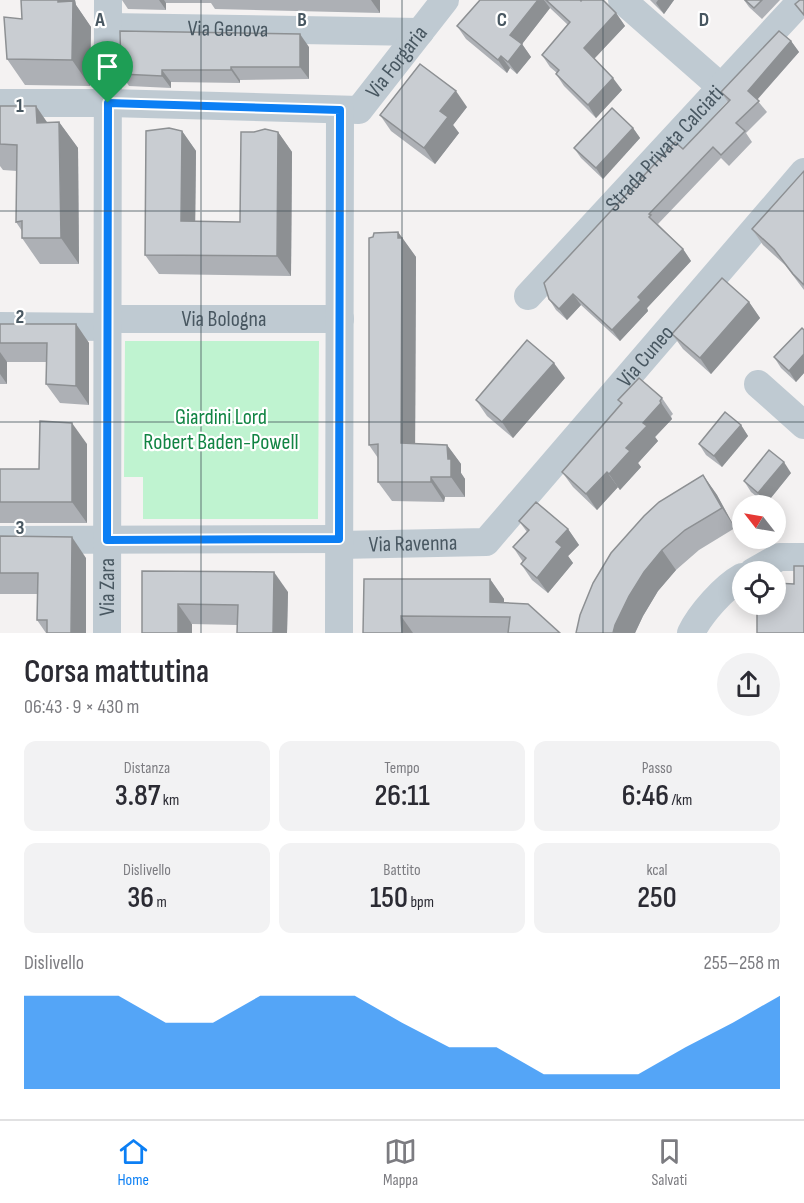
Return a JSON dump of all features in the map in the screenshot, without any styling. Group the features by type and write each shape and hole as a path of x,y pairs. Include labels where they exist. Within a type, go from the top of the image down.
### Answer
{"street":[{"name":"Via Forgaria","path":"340,110 359,110 445,0"},
{"path":"622,0 721,87"},
{"name":"Strada Privata Calciati","path":"528,296 802,0"},
{"name":"Via Genova","path":"108,13 420,32"},
{"name":"Via Zara","path":"107,633 108,13"},
{"path":"0,103 108,103 340,110 339,633"},
{"name":"Via Cuneo","path":"486,542 804,172"},
{"name":"Via Bologna","path":"0,326 340,319"},
{"path":"758,384 804,425"},
{"name":"Via Ravenna","path":"0,540 486,542"},
{"path":"771,561 778,557 804,557"},
{"path":"691,633 695,624 732,583"}],"green space":[{"name":"Giardini Lord Robert Baden-Powell","path":"125,341 319,341 318,519 143,519 143,477 124,477"}],"building":[{"path":"21,0 73,1 72,60 7,59 4,17 22,19"},
{"path":"480,0 538,0 510,35 522,44 508,62 501,56 498,60 457,26"},
{"path":"546,0 603,0 616,13 584,48 613,78 588,105 556,74 559,70 542,55 570,22"},
{"path":"745,0 762,0 754,8"},
{"path":"804,0 804,15 795,4"},
{"path":"120,31 300,34 300,67 162,70 162,76 121,74"},
{"path":"779,31 791,41 748,91 759,101 736,123 745,131 721,155 713,147 649,214 651,215 649,217 683,249 638,297 641,300 612,330 573,294 559,309 549,299 544,283 675,142 683,149 730,100 721,92"},
{"path":"420,64 456,91 440,111 448,117 424,148 380,115"},
{"path":"0,106 36,106 37,123 59,122 61,238 22,238 22,221 16,222 17,145 0,144"},
{"path":"612,108 633,128 596,168 574,148"},
{"path":"169,128 182,131 181,221 240,222 241,132 265,129 278,132 277,256 145,255 146,131"},
{"path":"804,171 804,285 774,249 752,229"},
{"path":"398,232 398,238 402,238 401,443 447,445 448,459 451,459 451,477 431,477 431,482 378,482 378,444 369,445 369,238 373,237 374,233"},
{"path":"722,278 749,302 700,358 672,334"},
{"path":"0,324 76,324 76,386 46,384 47,343 0,343"},
{"path":"802,328 804,330 804,354 789,371 774,357"},
{"path":"527,340 554,363 502,422 476,400"},
{"path":"639,378 662,398 661,403 643,423 647,426 626,448 630,451 586,494 562,472 622,403 618,400"},
{"path":"725,412 741,425 714,456 699,444"},
{"path":"40,421 72,423 72,502 0,502 0,469 39,469"},
{"path":"769,450 784,462 758,493 744,481"},
{"path":"703,475 722,508 685,530 662,550 644,572 629,596 613,633 576,633 580,615 593,583 611,553 659,502"},
{"path":"536,502 568,529 556,542 562,547 537,578 521,564 526,558 513,547 529,530 519,521"},
{"path":"0,536 72,537 71,633 47,633 47,620 37,620 38,573 0,573"},
{"path":"794,566 804,566 804,633 757,633 757,615 786,615 786,584 794,584"},
{"path":"142,571 274,572 273,633 237,633 238,605 178,604 178,633 142,633"},
{"path":"364,579 490,579 490,602 528,604 560,633 508,633 510,617 401,616 402,633 363,633"}],"route":[{"path":"108,103 340,110 339,539 107,540 108,103"}]}
